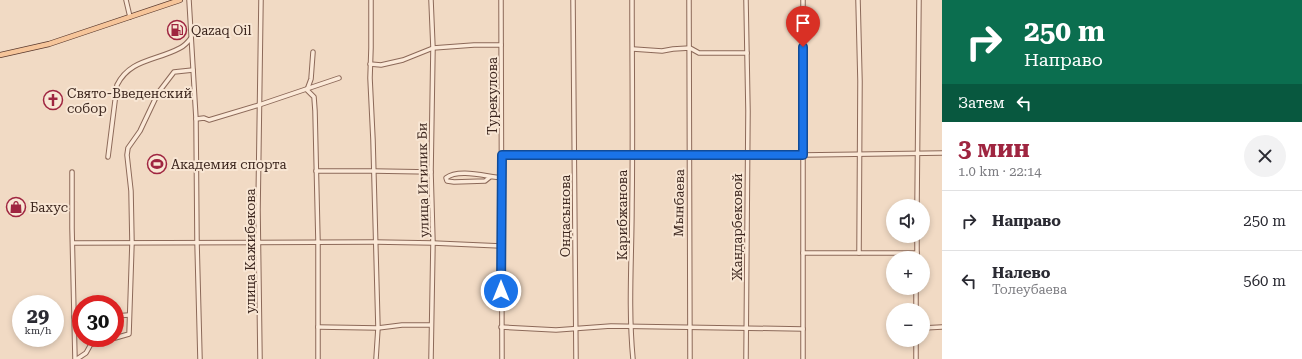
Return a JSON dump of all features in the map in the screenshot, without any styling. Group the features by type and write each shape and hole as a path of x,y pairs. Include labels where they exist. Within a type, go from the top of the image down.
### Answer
{"main road":[{"path":"0,55 49,44 180,0"}],"street":[{"path":"126,0 130,17"},
{"path":"189,0 196,119 200,359"},
{"name":"улица Кажибекова","path":"260,359 259,105 261,0"},
{"path":"371,0 370,78 378,328 376,359"},
{"name":"улица Игилик Би","path":"431,0 433,48 431,172 434,243 431,359"},
{"name":"Турекулова","path":"501,0 502,359"},
{"name":"Ондасынова","path":"573,0 576,359"},
{"name":"Карибжанова","path":"632,0 633,49 631,84 632,155 630,327 633,359"},
{"name":"Мынбаева","path":"689,0 690,359"},
{"name":"Жандарбековой","path":"746,0 748,155 746,359"},
{"path":"803,0 803,359"},
{"path":"858,0 860,81 859,254"},
{"path":"917,199 919,0"},
{"path":"108,158 117,85 122,76 133,67 181,48 191,38"},
{"path":"370,64 381,65 403,60 433,48 501,45"},
{"path":"633,49 662,51 673,48 690,48 699,53 747,53"},
{"path":"307,90 312,79 313,52"},
{"path":"124,335 129,334 132,243 131,191 127,155 128,148 140,131 158,93 174,72 193,70"},
{"path":"196,119 204,118 209,120 307,90 339,78"},
{"path":"307,90 314,97 318,242 318,359"},
{"path":"502,155 803,155 942,153"},
{"path":"316,171 431,172"},
{"path":"72,172 74,295"},
{"path":"490,177 485,181 454,182 447,181 446,178 452,175 463,174 485,175 502,178"},
{"path":"73,243 375,242 501,246"},
{"path":"803,253 886,254"},
{"path":"124,315 129,315"},
{"path":"318,327 378,328 402,325 431,325"},
{"path":"501,327 556,330 611,326 803,328"},
{"path":"930,328 942,327"},
{"path":"75,347 76,359"},
{"path":"76,359 86,352 88,347"},
{"path":"916,347 916,359"}],"place":[{"name":"Qazaq Oil","path":"177,30"},
{"name":"Свято-Введенский собор","path":"53,100"},
{"name":"Академия спорта","path":"157,164"},
{"name":"Бахус","path":"16,207"}],"route":[{"path":"501,291 502,155 803,155 803,47"}]}
